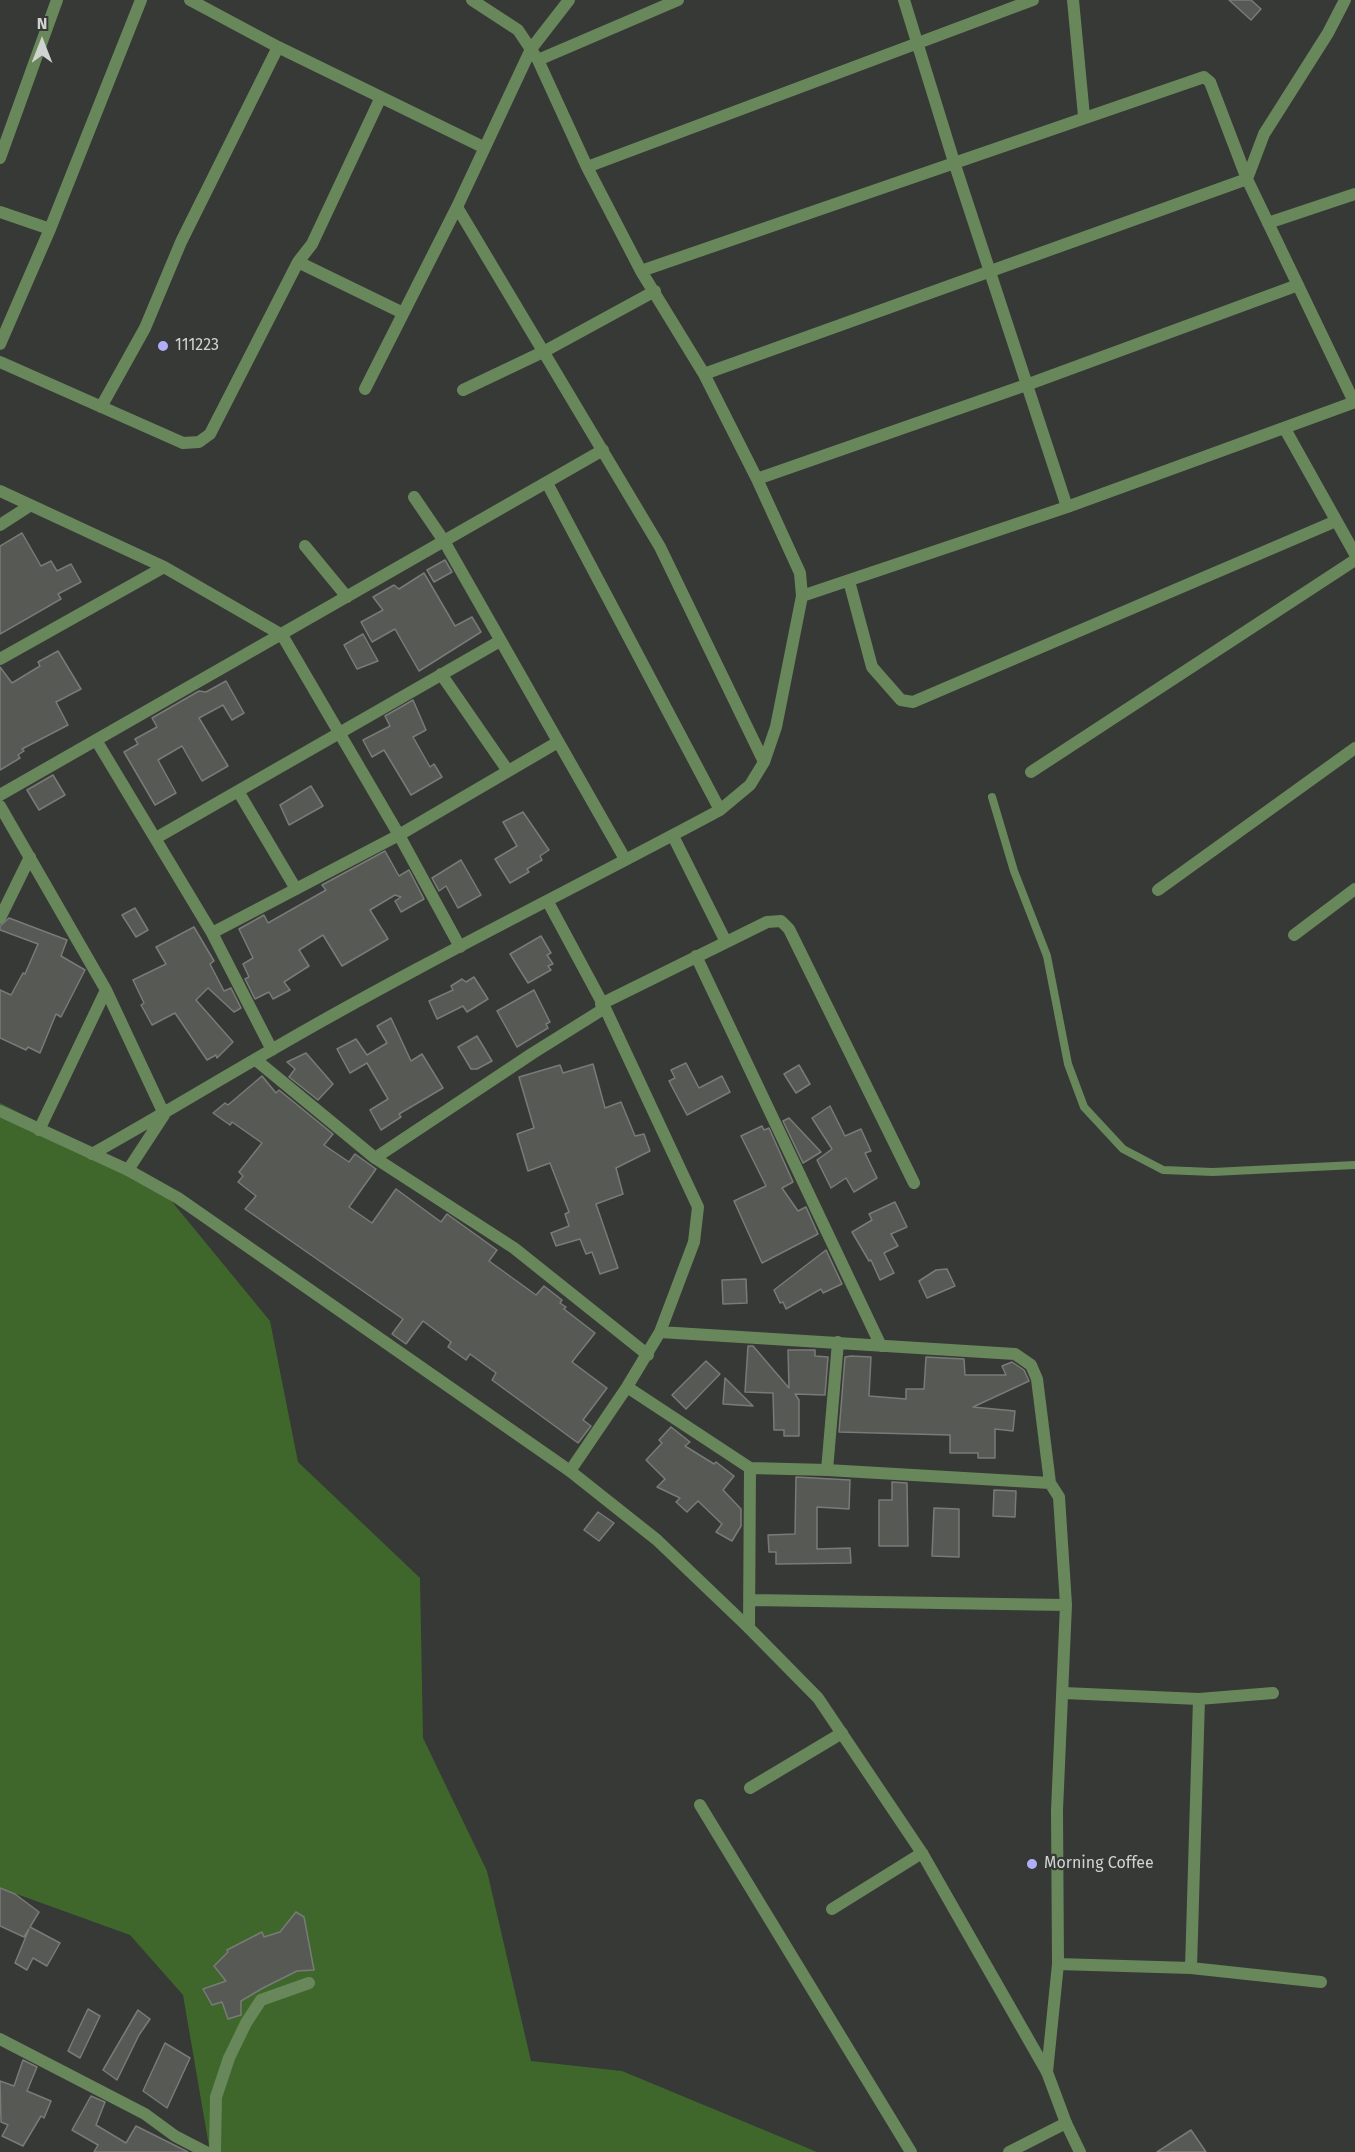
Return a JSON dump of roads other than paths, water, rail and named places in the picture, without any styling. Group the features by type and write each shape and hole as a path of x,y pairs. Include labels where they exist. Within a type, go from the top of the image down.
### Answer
{"street":[{"path":"0,158 57,0"},
{"path":"0,344 50,229 141,0"},
{"path":"190,0 278,47 483,147"},
{"path":"92,1154 272,1050 460,947 720,810 750,784 764,762 776,728 802,596 800,573 758,479 704,374 656,291 641,271 587,167 538,60 518,30 472,0"},
{"path":"365,389 457,207 483,147 531,49 569,0"},
{"path":"538,60 678,0"},
{"path":"904,0 954,162 1029,384 1067,507"},
{"path":"587,167 1033,0"},
{"path":"1073,0 1084,116"},
{"path":"1247,179 1263,134 1328,33 1345,0"},
{"path":"101,407 145,328 181,242 278,47"},
{"path":"641,271 1084,116 1204,77 1210,82 1247,179 1354,402 1067,507 802,596"},
{"path":"0,362 183,443 199,442 210,434 298,262 312,244 381,97"},
{"path":"704,374 1247,179"},
{"path":"1268,223 1355,194"},
{"path":"457,207 545,351 660,548 764,762"},
{"path":"0,212 50,229"},
{"path":"298,262 403,313"},
{"path":"758,479 1029,384 1298,285"},
{"path":"463,390 545,351 656,291"},
{"path":"1285,429 1355,554"},
{"path":"0,795 603,450"},
{"path":"547,483 720,810"},
{"path":"0,491 164,567 282,635 399,835 460,947"},
{"path":"414,497 444,541 625,860"},
{"path":"0,525 31,505"},
{"path":"849,580 872,667 901,700 914,702 1336,521"},
{"path":"305,546 347,597"},
{"path":"1031,772 1355,560"},
{"path":"0,659 164,567"},
{"path":"156,838 500,641"},
{"path":"441,674 508,771"},
{"path":"96,740 212,933 272,1050"},
{"path":"212,933 399,835 558,742"},
{"path":"1158,890 1355,748"},
{"path":"238,791 296,889"},
{"path":"0,806 106,990 164,1114"},
{"path":"673,836 726,942"},
{"path":"0,918 30,857"},
{"path":"1294,935 1355,889"},
{"path":"548,902 603,1006 698,1207 694,1242 660,1332 648,1355 570,1471"},
{"path":"375,1158 603,1006 696,956 767,922 781,921 789,929 914,1183"},
{"path":"696,956 881,1346"},
{"path":"39,1130 106,990"},
{"path":"256,1060 375,1158 514,1248 648,1355"},
{"path":"0,1111 128,1170 177,1198 570,1471 657,1540 749,1628 818,1698 922,1852 1047,2072 1066,2123 1080,2152"},
{"path":"128,1170 164,1114"},
{"path":"660,1332 1015,1354 1031,1365 1037,1379 1050,1484 1059,1497 1066,1605 1064,1693 1057,1810 1058,1964 1047,2072"},
{"path":"827,1470 838,1342"},
{"path":"627,1387 750,1468 827,1470 1050,1484"},
{"path":"749,1628 752,1600 750,1468"},
{"path":"752,1600 1066,1605"},
{"path":"1064,1693 1199,1699 1274,1693"},
{"path":"1191,1968 1199,1699"},
{"path":"750,1788 842,1733"},
{"path":"700,1805 911,2152"},
{"path":"832,1909 922,1852"},
{"path":"1058,1964 1191,1968 1321,1982"},
{"path":"215,2152 216,2097 228,2058 246,2024 261,2000 309,1983"},
{"path":"0,2039 145,2115 175,2136 206,2152"},
{"path":"1009,2152 1066,2123"}],"lane":[{"path":"992,797 1014,871 1047,956 1072,1075 1084,1107 1124,1149 1163,1170 1213,1172 1355,1165"}],"place":[{"name":"111223","path":"163,346"},
{"name":"Morning Coffee","path":"1032,1864"}]}
